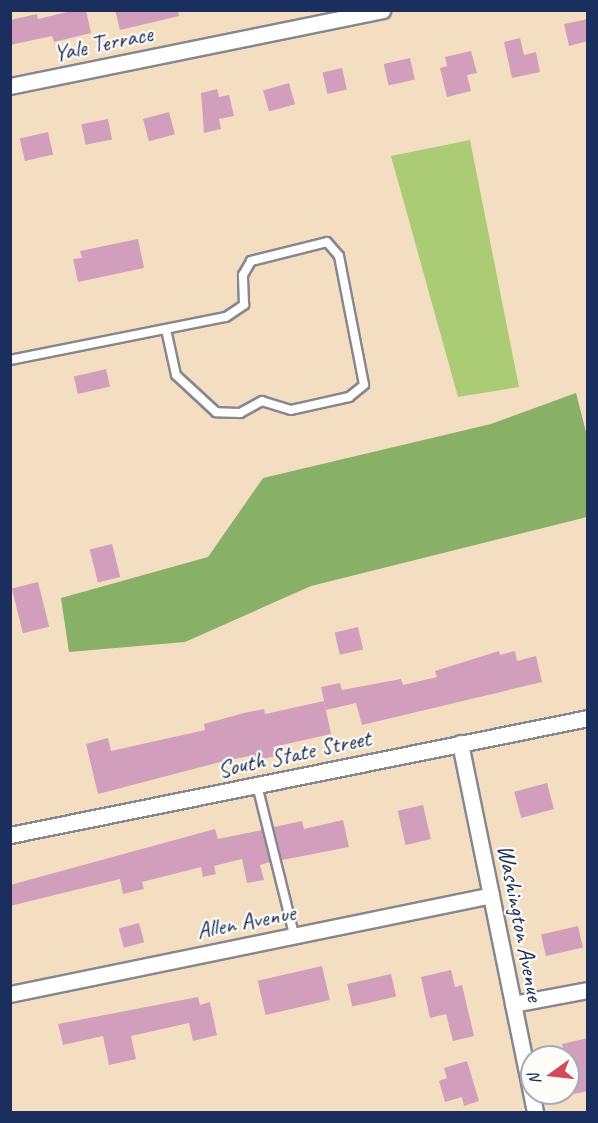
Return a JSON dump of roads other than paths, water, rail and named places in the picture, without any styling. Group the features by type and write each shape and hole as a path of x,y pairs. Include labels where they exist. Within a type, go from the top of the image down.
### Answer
{"street":[{"name":"Yale Terrace","path":"10,86 382,10"},
{"name":"South State Street","path":"10,836 588,718"},
{"name":"Washington Avenue","path":"460,743 536,1113"},
{"name":"Allen Avenue","path":"10,994 491,896"},
{"path":"513,1004 588,990"}],"lane":[{"path":"10,360 166,329 238,312 244,305 243,275 251,261 327,242 339,256 364,385 349,397 291,410 262,401 240,413 225,414 209,407 198,392 176,375 166,329"},
{"path":"257,784 294,935"}]}
